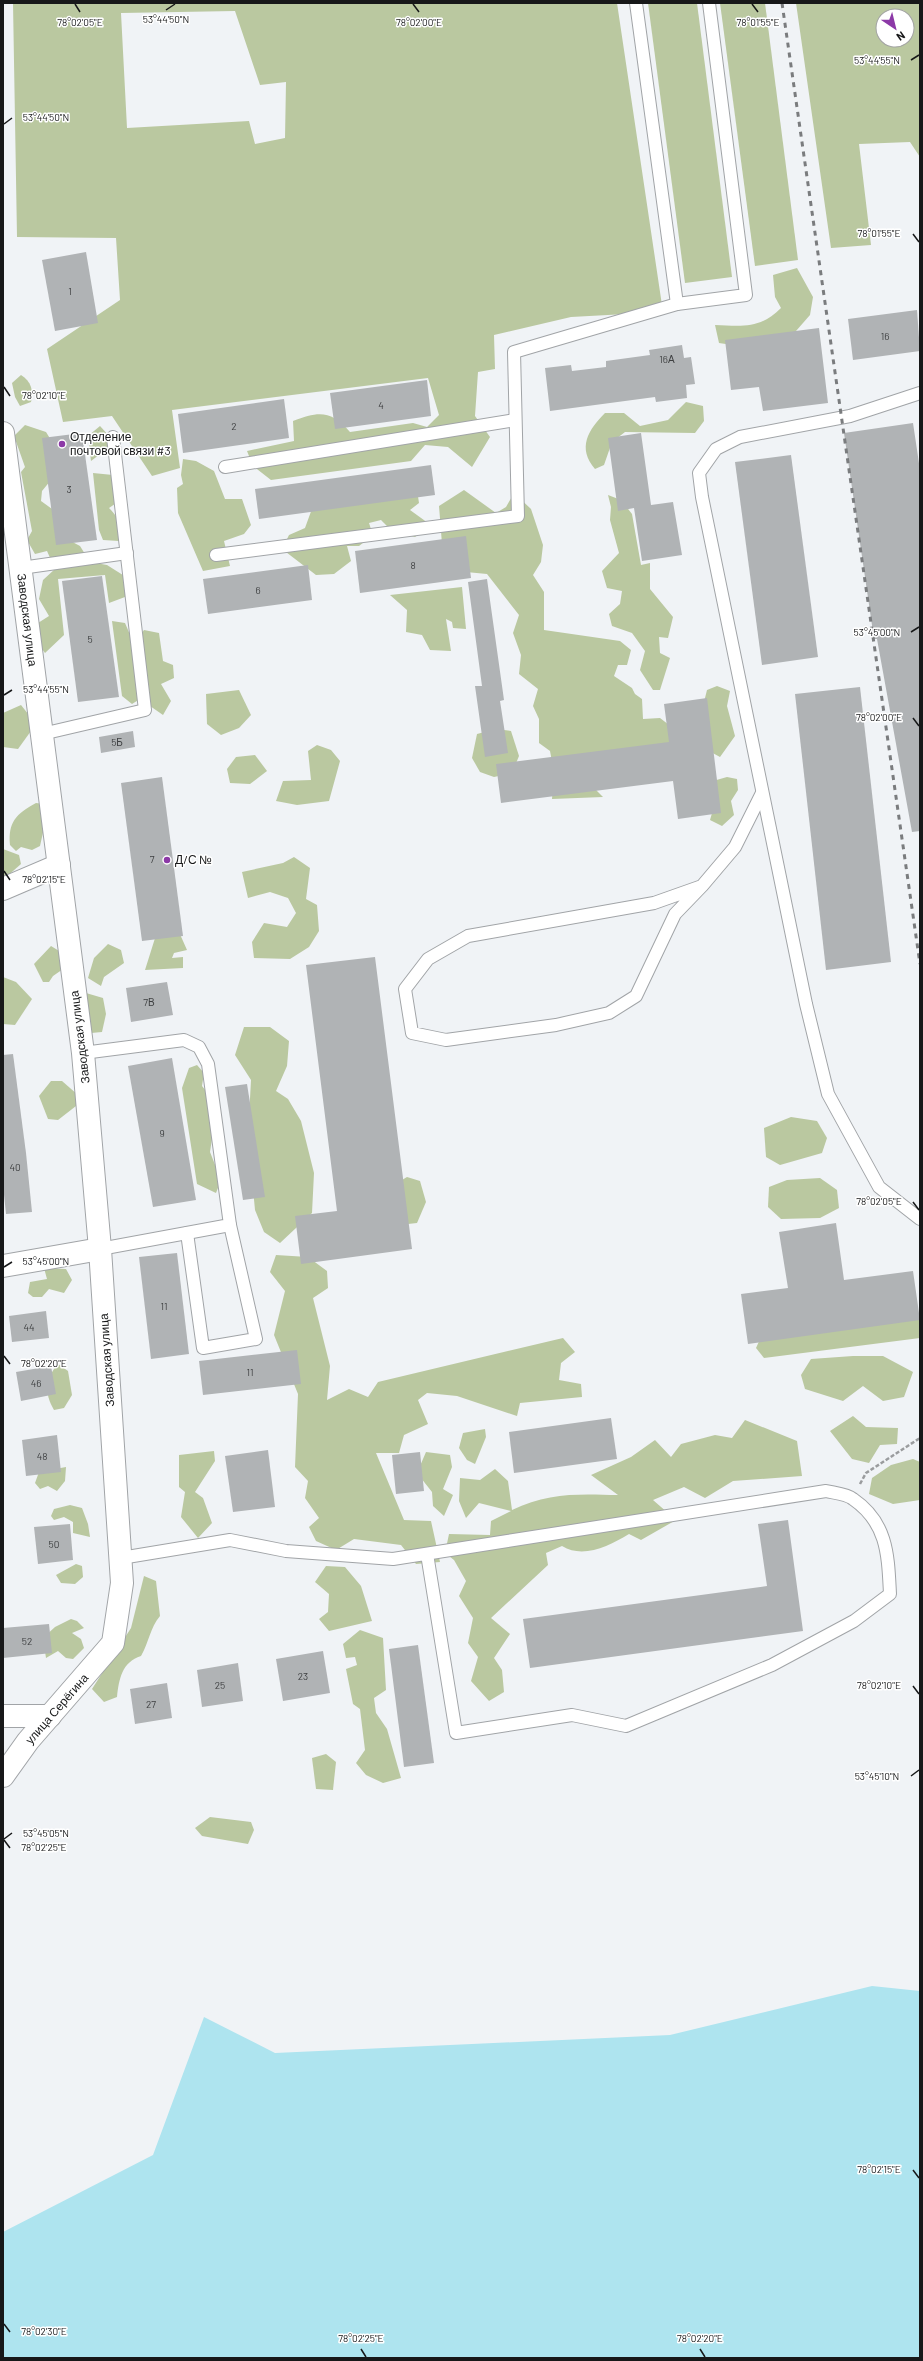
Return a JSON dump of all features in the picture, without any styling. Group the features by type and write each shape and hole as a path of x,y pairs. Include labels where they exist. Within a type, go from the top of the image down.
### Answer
{"street":[{"name":"Заводская улица","path":"3,433 83,1053 100,1249 121,1558 122,1583 113,1643"},
{"path":"3,889 59,865"},
{"path":"3,1266 100,1249"},
{"name":"улица Серёгина","path":"3,1776 50,1716 113,1643"},
{"path":"3,1716 50,1716"}],"lane":[{"path":"636,3 677,304"},
{"path":"216,555 518,516 514,352 677,304 746,295 709,3"},
{"path":"920,392 850,416 740,437 716,449 699,473 702,497 762,793 806,1004 828,1094 879,1187 920,1220"},
{"path":"226,467 516,420"},
{"path":"42,734 146,710 113,437"},
{"path":"20,568 127,553"},
{"path":"702,886 654,903 468,936 428,959 405,989 412,1033 446,1040 556,1025 609,1013 636,996 675,914 702,886 735,847 762,793"},
{"path":"83,1053 184,1040 199,1047 208,1064 230,1225 256,1339 203,1348 187,1233"},
{"path":"100,1249 230,1225"},
{"path":"121,1558 230,1540 286,1551 393,1559 826,1491 853,1498 875,1520 887,1547 890,1594 854,1621 772,1665 626,1726 572,1715 456,1733 426,1554"}],"path":[{"path":"853,1498 866,1473 920,1438"}],"green space":[{"path":"13,3 617,3 663,312 571,317 494,335 495,369 478,372 475,416 490,437 472,467 448,447 425,445 411,461 271,480 253,466 247,451 294,441 293,421 310,415 324,414 330,416 337,420 350,432 413,423 427,427 439,415 428,378 172,410 180,468 152,476 112,416 63,422 47,349 120,300 116,238 17,237","holes":["235,11 260,85 286,82 285,138 255,144 249,121 127,128 121,13"]},
{"path":"648,3 697,3 732,277 685,283"},
{"path":"720,3 765,3 798,260 755,266"},
{"path":"796,3 920,3 920,157 910,142 859,144 871,245 831,248"},
{"path":"797,268 813,297 810,315 789,339 739,346 719,343 715,325 751,325 766,320 781,308 775,297 773,275"},
{"path":"21,375 29,383 32,394 31,402 20,406 15,397 12,383"},
{"path":"686,402 703,406 704,421 695,433 625,432 612,442 604,465 595,469 587,454 587,440 594,426 605,413 624,413 640,426 668,420"},
{"path":"25,425 46,432 54,445 51,480 42,491 41,501 59,514 63,537 80,546 90,562 107,565 126,577 125,597 109,603 105,575 58,579 64,635 45,653 34,638 38,623 49,616 39,599 43,580 55,569 47,551 35,554 27,540 32,531 21,472 25,467 14,436"},
{"path":"100,426 110,437 108,448 91,461 88,436"},
{"path":"183,459 196,461 214,471 225,499 242,499 251,525 244,534 224,541 230,566 203,571 178,513 177,488 183,484 181,475"},
{"path":"93,473 113,475 125,497 109,508 120,523 121,536 119,541 103,540 99,530"},
{"path":"417,490 419,503 410,510 428,523 427,529 415,537 393,532 381,520 369,523 373,535 359,546 347,546 351,561 334,574 316,575 282,549 289,535 305,528 313,506"},
{"path":"464,490 496,513 506,507 514,493 531,509 543,545 541,562 533,575 544,592 544,630 620,641 631,650 627,665 618,665 614,676 632,688 635,694 642,699 643,719 660,718 673,728 675,744 582,776 603,797 552,799 554,772 550,751 539,743 539,719 533,706 538,689 519,674 521,655 513,633 519,615 487,574 466,572 442,544 439,506"},
{"path":"608,495 621,500 632,514 641,565 650,563 650,589 673,617 668,638 659,637 660,653 670,658 660,690 653,690 640,670 645,651 632,633 612,626 609,614 620,604 622,591 607,588 602,571 619,553 610,520 611,507"},
{"path":"462,587 466,629 453,628 452,622 446,619 451,651 430,650 422,635 406,632 407,610 390,595"},
{"path":"112,621 125,623 134,644 144,630 159,633 163,661 173,665 174,678 161,684 171,701 163,715 140,699 132,704 122,696"},
{"path":"717,686 730,691 727,706 735,736 720,757 709,751 703,706 707,690"},
{"path":"239,690 251,715 239,728 221,735 207,724 206,694"},
{"path":"21,705 36,724 18,749 3,747 3,713"},
{"path":"496,729 511,731 519,756 512,773 494,777 480,772 472,758 477,734"},
{"path":"317,745 331,750 340,761 329,801 297,805 276,801 283,781 311,780 308,751"},
{"path":"255,755 267,771 250,784 230,783 227,769 236,757"},
{"path":"727,777 737,779 738,790 731,801 734,815 722,826 710,820 715,803 713,781"},
{"path":"36,803 44,804 46,819 40,846 32,850 21,847 16,851 10,845 10,830 12,825 18,815"},
{"path":"3,849 19,855 21,864 4,879"},
{"path":"294,857 310,868 306,899 317,905 319,931 309,947 290,959 254,958 252,942 264,923 287,927 296,913 288,898 270,892 248,898 242,872 283,863"},
{"path":"179,932 187,950 174,953 172,958 183,957 183,968 145,970 156,935"},
{"path":"108,944 121,950 124,963 104,977 101,986 88,978 94,958"},
{"path":"51,946 64,954 66,967 53,976 49,982 43,982 34,964"},
{"path":"3,977 16,982 32,999 15,1025 3,1024"},
{"path":"86,993 103,998 106,1014 102,1032 91,1033"},
{"path":"244,1027 270,1027 289,1041 287,1066 276,1091 288,1099 301,1121 314,1173 312,1213 280,1243 264,1232 255,1210 248,1136 251,1080 235,1055"},
{"path":"197,1065 204,1073 202,1086 217,1105 210,1152 221,1180 216,1193 197,1184 182,1088 189,1068"},
{"path":"51,1081 62,1081 78,1095 76,1106 58,1120 48,1119 39,1096"},
{"path":"791,1117 817,1121 827,1138 822,1153 780,1165 766,1157 764,1128"},
{"path":"407,1177 420,1181 426,1202 417,1223 399,1225 392,1186"},
{"path":"820,1178 837,1190 839,1208 820,1218 781,1219 768,1207 769,1187 787,1180"},
{"path":"276,1255 308,1257 327,1271 328,1288 313,1298 330,1366 327,1400 349,1389 368,1397 378,1382 563,1338 575,1352 561,1363 559,1380 581,1384 582,1397 520,1403 517,1416 457,1396 427,1393 418,1400 428,1424 404,1435 399,1453 376,1453 404,1520 431,1521 440,1562 416,1564 401,1545 354,1539 336,1550 316,1541 309,1527 319,1518 305,1498 308,1481 295,1467 298,1394 274,1335 285,1291 270,1272"},
{"path":"44,1268 66,1269 72,1280 64,1293 49,1289 42,1297 33,1297 28,1293 30,1282 47,1279"},
{"path":"920,1316 920,1338 764,1358 756,1348 761,1337"},
{"path":"853,1356 883,1356 913,1372 904,1397 883,1401 863,1386 843,1401 805,1389 801,1375 811,1359"},
{"path":"58,1364 68,1371 72,1395 64,1408 54,1410 47,1392 47,1386 50,1375"},
{"path":"853,1416 866,1427 898,1428 897,1444 880,1445 869,1463 852,1459 830,1431"},
{"path":"745,1420 797,1441 802,1476 733,1481 705,1498 684,1487 653,1500 676,1520 641,1540 629,1534 613,1543 596,1549 579,1551 570,1550 562,1546 546,1553 548,1565 491,1618 510,1634 494,1658 502,1670 504,1692 489,1701 471,1681 478,1657 468,1643 473,1618 459,1596 466,1581 454,1560 445,1553 449,1534 490,1535 491,1521 511,1511 479,1503 466,1518 459,1501 460,1478 480,1480 495,1469 508,1481 512,1510 538,1500 564,1495 618,1495 591,1475 631,1457 655,1440 671,1457 681,1444 715,1435 732,1438"},
{"path":"485,1429 486,1437 475,1464 467,1460 459,1448 463,1433"},
{"path":"214,1451 215,1461 195,1492 203,1498 212,1523 198,1538 181,1517 185,1492 179,1487 179,1455"},
{"path":"426,1452 450,1455 452,1467 443,1489 453,1495 444,1516 433,1506 432,1492 417,1473"},
{"path":"913,1459 920,1462 920,1500 893,1504 869,1494 872,1478 891,1465"},
{"path":"66,1467 65,1481 57,1491 48,1486 40,1489 35,1483 39,1472"},
{"path":"70,1505 82,1508 88,1524 90,1537 73,1533 73,1522 64,1517 54,1520 51,1516 54,1509"},
{"path":"76,1564 82,1566 83,1577 75,1584 61,1583 56,1575"},
{"path":"326,1566 345,1567 361,1586 372,1621 329,1631 319,1619 328,1612 329,1594 315,1582"},
{"path":"144,1576 156,1581 160,1616 154,1625 141,1656 130,1662 123,1672 120,1678 117,1697 104,1702 92,1689 131,1628"},
{"path":"71,1619 77,1621 84,1628 72,1633 81,1639 84,1648 73,1659 66,1658 58,1651 46,1658 43,1638 55,1627"},
{"path":"360,1630 383,1638 386,1690 374,1698 376,1713 387,1729 401,1778 383,1783 366,1775 356,1763 365,1750 360,1709 353,1704 346,1669 357,1665 355,1657 346,1658 343,1644"},
{"path":"326,1754 336,1762 333,1790 316,1789 312,1758"},
{"path":"210,1817 251,1822 254,1830 248,1844 202,1836 195,1828"}],"water":[{"path":"872,1986 920,1991 920,2358 3,2358 3,2232 153,2155 204,2017 275,2053 670,2035"}],"building":[{"path":"86,252 98,323 55,331 42,260"},
{"path":"917,310 920,351 853,360 848,319"},
{"path":"819,328 828,403 763,411 759,387 731,390 725,340"},
{"path":"682,345 684,358 691,357 695,384 686,385 687,398 656,402 655,397 550,411 545,368 571,365 572,371 606,367 606,361 650,355 649,350"},
{"path":"427,380 431,416 335,429 330,393"},
{"path":"284,399 289,438 183,453 178,414"},
{"path":"913,423 920,470 920,831 912,832 877,639 874,639 844,433"},
{"path":"82,433 97,540 56,545 42,438"},
{"path":"641,433 651,505 673,502 682,555 642,561 634,508 618,511 608,438"},
{"path":"791,455 818,657 762,665 735,462"},
{"path":"431,465 435,495 259,519 255,489"},
{"path":"466,536 471,578 360,593 355,551"},
{"path":"308,565 312,600 208,614 203,579"},
{"path":"102,576 119,697 78,702 62,581"},
{"path":"487,579 504,700 500,701 508,753 485,757 475,686 482,686 468,582"},
{"path":"860,687 891,962 826,970 795,694"},
{"path":"707,698 721,813 678,819 673,781 501,803 496,764 669,742 664,704"},
{"path":"133,731 135,747 101,753 99,737"},
{"path":"162,777 183,936 142,941 121,783"},
{"path":"375,957 412,1249 301,1264 295,1216 337,1211 306,965"},
{"path":"167,982 173,1015 131,1022 126,988"},
{"path":"13,1054 32,1212 6,1214 3,1185 3,1055"},
{"path":"172,1058 196,1200 153,1207 128,1066"},
{"path":"247,1084 265,1197 243,1200 225,1087"},
{"path":"836,1223 844,1280 913,1271 920,1320 748,1344 741,1294 788,1288 779,1232"},
{"path":"177,1253 189,1354 151,1359 139,1257"},
{"path":"46,1311 49,1338 12,1342 9,1316"},
{"path":"297,1350 301,1384 203,1395 199,1361"},
{"path":"51,1366 56,1394 21,1401 16,1372"},
{"path":"611,1418 617,1459 514,1473 509,1432"},
{"path":"57,1435 61,1472 26,1476 22,1440"},
{"path":"268,1450 275,1507 233,1512 225,1456"},
{"path":"420,1452 424,1491 396,1494 392,1455"},
{"path":"788,1520 803,1631 530,1668 523,1619 767,1586 758,1524"},
{"path":"70,1524 73,1560 38,1564 34,1527"},
{"path":"49,1624 52,1653 3,1658 3,1628"},
{"path":"418,1645 434,1763 404,1767 389,1649"},
{"path":"323,1651 330,1693 283,1701 276,1659"},
{"path":"238,1663 243,1701 202,1707 197,1670"},
{"path":"167,1683 172,1718 135,1724 130,1689"}],"railway":[{"path":"782,3 920,964"}],"place":[{"name":"Отделение почтовой связи #3","path":"62,444"},
{"name":"Д/С №","path":"167,860"}]}
